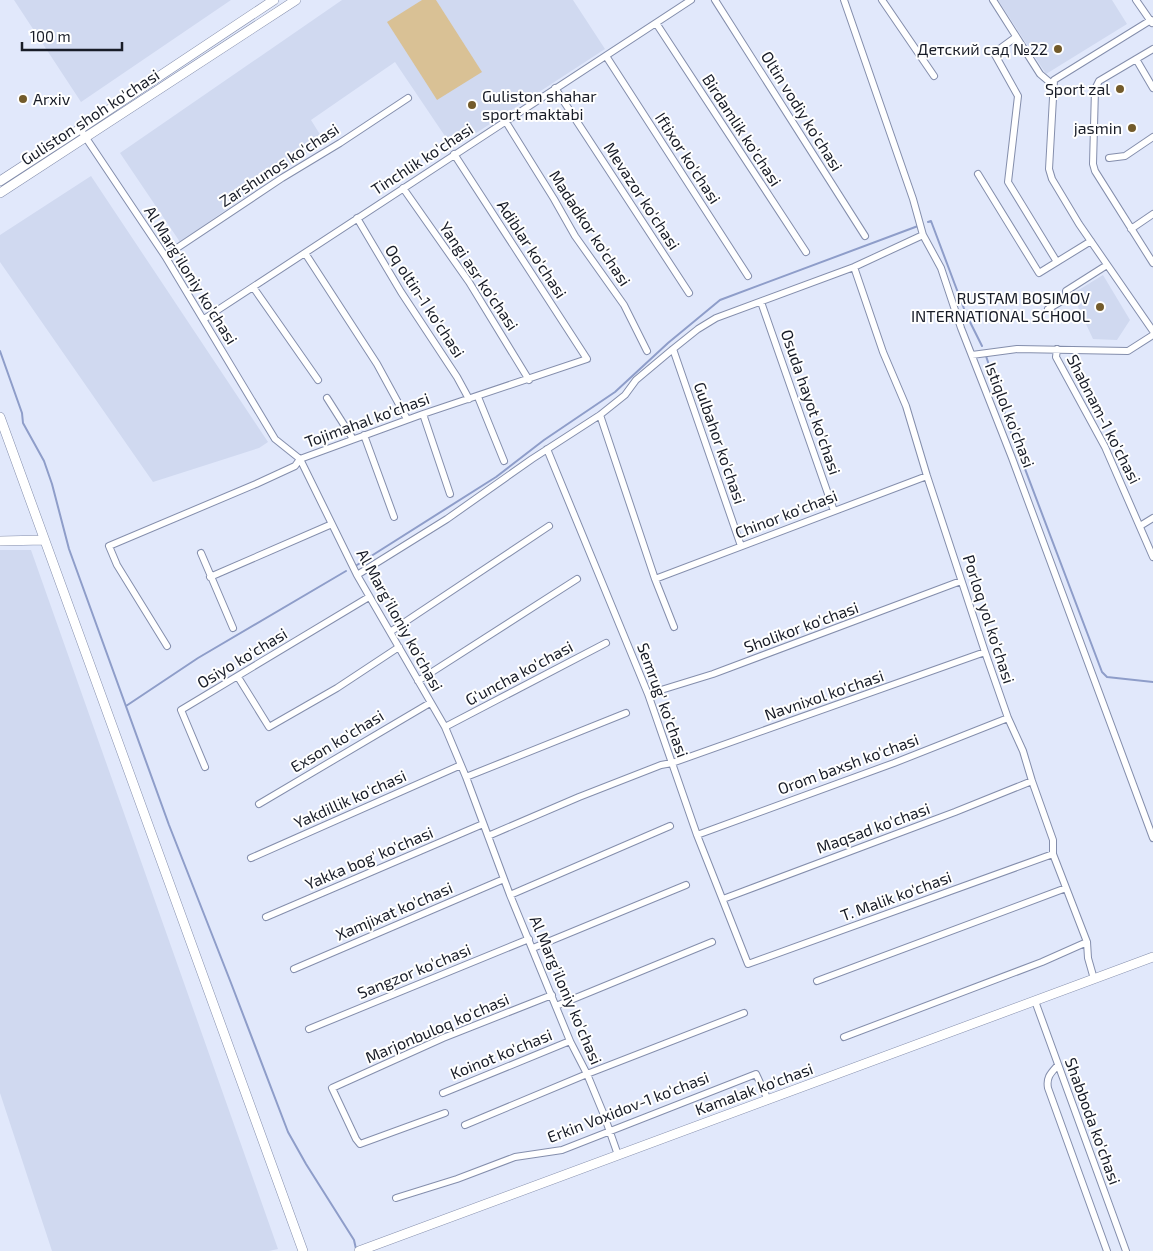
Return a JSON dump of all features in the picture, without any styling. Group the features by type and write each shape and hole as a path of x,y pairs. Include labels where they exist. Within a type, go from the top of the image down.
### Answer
{"main road":[{"name":"Guliston shoh ko'chasi","path":"0,181 274,0"},
{"name":"Guliston shoh ko'chasi","path":"0,193 296,0"},
{"path":"0,417 303,1251"},
{"path":"0,541 44,540"},
{"name":"Kamalak ko'chasi","path":"362,1250 1153,957"}],"street":[{"name":"Tinchlik ko'chasi","path":"204,319 691,0"},
{"name":"Oltin vodiy ko'chasi","path":"715,0 865,236"},
{"name":"Istiqlol ko'chasi","path":"844,0 913,199 923,235 941,268 961,328 1153,838"},
{"path":"882,0 934,76"},
{"path":"993,0 1040,74 1053,85"},
{"path":"1136,0 1152,22 1054,80 1049,168 1052,179 1091,241 1153,331"},
{"name":"Birdamlik ko'chasi","path":"656,23 806,252"},
{"path":"1016,37 994,53 1018,96 1008,182 1056,262"},
{"path":"1153,49 1099,82 1094,89 1093,164 1095,171 1153,263"},
{"name":"Iftixor ko'chasi","path":"606,56 748,276"},
{"path":"1136,59 1153,88"},
{"name":"Mevazor ko'chasi","path":"555,88 689,294"},
{"name":"Zarshunos ko'chasi","path":"165,256 282,178 340,143 408,98"},
{"name":"Madadkor ko'chasi","path":"506,122 575,236 624,305 647,351"},
{"name":"Al Marg'iloniy ko'chasi","path":"80,129 165,256 275,440 300,459 357,575 445,727 528,939 570,1042 587,1074 618,1155"},
{"path":"1109,158 1125,156 1153,137"},
{"name":"Adiblar ko'chasi","path":"454,154 587,359"},
{"path":"978,174 1040,273 1091,241"},
{"name":"Yangi asr ko'chasi","path":"403,188 470,282 529,380"},
{"path":"1131,229 1153,214"},
{"name":"Oq oltin-1 ko'chasi","path":"357,218 402,292 457,376 468,399"},
{"path":"357,575 447,519 532,458 600,415 625,395 636,380 673,349 698,329 716,318 854,267 923,235"},
{"path":"305,253 377,364 407,419"},
{"path":"1048,309 1067,298 1066,291 1107,264"},
{"name":"Porloq yol ko'chasi","path":"854,267 883,352 906,406 961,581 1008,718 1023,751 1053,840 1053,854 1087,942 1088,958 1094,979"},
{"path":"253,287 318,380"},
{"name":"Osuda hayot ko'chasi","path":"761,302 834,511"},
{"path":"972,355 1017,349 1128,350 1153,335"},
{"name":"Gulbahor ko'chasi","path":"673,349 741,546"},
{"name":"Shabnam-1 ko'chasi","path":"1057,349 1056,357 1105,447 1153,557"},
{"name":"Tojimahal ko'chasi","path":"167,646 157,626 117,565 109,546 256,484 295,466 300,459 407,419 529,380 587,359"},
{"path":"478,397 504,461"},
{"path":"327,398 353,440"},
{"path":"423,414 450,494"},
{"path":"600,415 655,579 674,627"},
{"path":"364,435 394,517"},
{"name":"Semrug' ko'chasi","path":"546,449 648,694 697,835 748,964"},
{"name":"Chinor ko'chasi","path":"655,579 927,476"},
{"path":"1140,526 1153,518"},
{"path":"210,577 332,524"},
{"path":"390,632 549,526"},
{"path":"201,553 232,628"},
{"path":"418,681 577,579"},
{"name":"Sholikor ko'chasi","path":"648,694 713,674 961,581"},
{"name":"Osiyo ko'chasi","path":"205,767 181,710 369,597"},
{"name":"G'uncha ko'chasi","path":"445,727 606,643"},
{"path":"238,677 269,727 337,688 399,647"},
{"name":"Navnixol ko'chasi","path":"672,763 985,652"},
{"name":"Exson ko'chasi","path":"259,804 430,703"},
{"path":"466,777 626,713"},
{"name":"Orom baxsh ko'chasi","path":"697,835 894,763 1008,718"},
{"path":"488,836 660,764 672,763"},
{"name":"Yakdillik ko'chasi","path":"251,858 461,765"},
{"name":"Maqsad ko'chasi","path":"723,898 955,812 1032,781"},
{"name":"Yakka bog' ko'chasi","path":"266,917 483,824"},
{"path":"510,894 670,826"},
{"name":"T. Malik ko'chasi","path":"748,964 1053,854"},
{"name":"Xamjixat ko'chasi","path":"294,969 504,879"},
{"path":"532,948 686,886"},
{"path":"817,981 1066,888"},
{"name":"Sangzor ko'chasi","path":"309,1028 528,939"},
{"path":"556,1006 712,942"},
{"path":"844,1037 1042,962 1087,942"},
{"name":"Marjonbuloq ko'chasi","path":"445,1113 360,1144 332,1088 443,1038 552,994"},
{"name":"Shabboda ko'chasi","path":"1035,1001 1126,1251"},
{"path":"465,1124 744,1013"},
{"name":"Koinot ko'chasi","path":"443,1093 570,1042"},
{"path":"1058,1065 1050,1073 1047,1081 1048,1088 1107,1251"},
{"name":"Erkin Voxidov-1 ko'chasi","path":"396,1198 457,1179 515,1157 562,1150 756,1074 768,1100"}],"shaded area":[{"path":"14,0 231,0 81,102"},
{"path":"342,0 573,0 605,49 453,148 395,62 311,120 324,141 180,242 120,153"},
{"path":"422,0 436,0 482,72 437,100 387,22"},
{"name":"Детский сад №22","path":"998,0 1112,0 1127,24 1046,74"},
{"path":"91,176 268,442 259,448 153,482 0,262 0,235"},
{"name":"RUSTAM BOSIMOV INTERNATIONAL SCHOOL","path":"1103,275 1130,320 1117,340 1093,339 1072,294"},
{"path":"0,550 31,550 278,1249 269,1251 52,1251 0,1093"}],"waterway":[{"path":"928,222 931,221 966,314 982,346"},
{"path":"357,565 496,477 544,440 615,392 668,343 720,300 918,226"},
{"path":"0,351 22,413 23,423 44,461 69,549 169,825 288,1132 354,1240 356,1249"},
{"path":"986,356 1011,432 1102,672 1107,677 1153,682"},
{"path":"126,706 198,658 346,571"}],"place":[{"name":"Детский сад №22","path":"1058,49"},
{"name":"Sport zal","path":"1120,89"},
{"name":"Arxiv","path":"23,99"},
{"name":"Guliston shahar sport maktabi","path":"472,105"},
{"name":"jasmin","path":"1132,128"},
{"name":"RUSTAM BOSIMOV INTERNATIONAL SCHOOL","path":"1100,307"}]}
